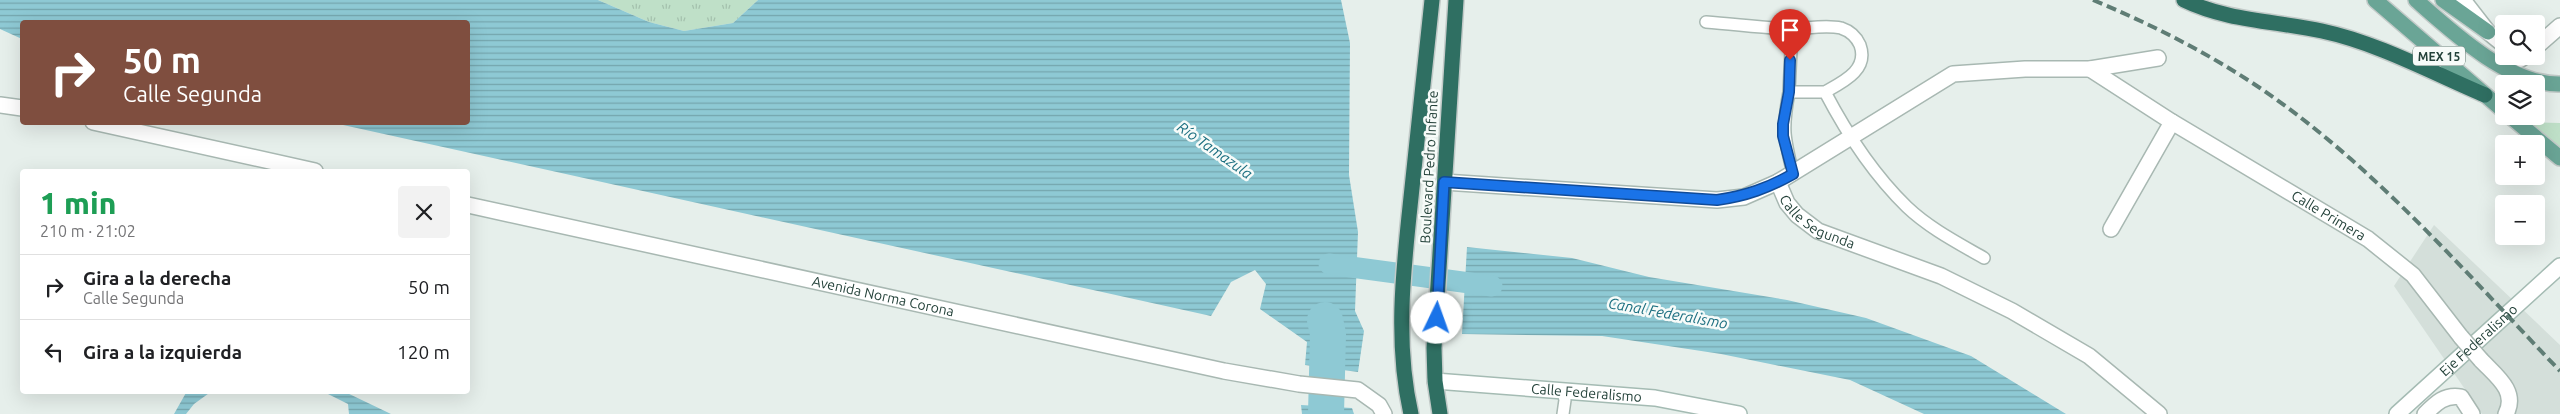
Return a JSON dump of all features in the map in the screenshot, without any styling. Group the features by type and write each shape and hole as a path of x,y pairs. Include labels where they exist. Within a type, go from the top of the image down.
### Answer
{"highway":[{"name":"Boulevard Pedro Infante","path":"1411,414 1402,358 1400,327 1408,225 1432,0"},
{"path":"2184,0 2200,8 2243,18 2323,31 2374,48 2485,95"},
{"name":"Boulevard Pedro Infante","path":"1440,414 1434,381 1434,348 1456,1"}],"main road":[{"name":"MEX 15","path":"2375,0 2495,103"},
{"name":"MEX 15","path":"2416,0 2470,46 2502,66 2526,76 2560,84"},
{"path":"2443,0 2488,32"},
{"path":"2521,125 2560,158"}],"street":[{"path":"2463,0 2488,32 2495,38"},
{"path":"2545,39 2560,26"},
{"path":"1778,182 1953,74 2025,68 2090,70 2158,58"},
{"name":"Calle Primera","path":"2090,70 2172,122 2368,239 2413,275 2461,337 2502,381 2509,392 2511,404 2506,414"},
{"path":"0,105 20,108"},
{"path":"2111,229 2172,122"},
{"path":"107,125 306,169"},
{"name":"Calle Segunda","path":"1444,182 1717,200 1744,197 1778,182 1792,209 1818,230 1941,276 2012,311 2088,356 2159,414"},
{"name":"Avenida Norma Corona","path":"470,205 1224,371 1299,384 1358,390 1379,405 1384,414"},
{"name":"Eje Federalismo","path":"2397,414 2560,266"},
{"name":"Calle Federalismo","path":"1434,381 1655,398 1739,414"},
{"path":"2425,414 2435,403 2451,395 2461,397 2472,414"}],"lane":[{"path":"1706,22 1792,29 1839,28 1849,31 1856,38 1863,55 1862,63 1849,78 1825,92 1789,92"},
{"path":"1792,29 1789,92 1783,124 1783,136 1793,174"},
{"path":"1825,92 1868,164 1908,208 1932,226 1984,258"},
{"path":"1563,390 1565,400 1563,414"}],"shaded area":[{"path":"2434,225 2560,345 2560,414 2482,414 2394,286"}],"green space":[{"path":"598,0 758,0 733,23 684,31 649,22"},
{"path":"2560,123 2560,149 2545,135 2531,125"}],"water":[{"path":"0,0 598,0 649,22 684,31 733,23 758,0 1341,0 1350,43 1349,175 1358,232 1355,311 1364,331 1358,372 1305,365 1307,342 1260,309 1266,284 1255,270 1231,282 1211,316 343,125 470,125 470,20 20,20 20,38 0,29"},
{"path":"1467,247 1572,258 1649,277 1787,300 1866,318 1971,356 2066,414 1924,414 1850,380 1721,354 1602,336 1462,334"},
{"path":"185,394 208,394 194,404 186,414 174,414"},
{"path":"328,394 349,394 391,414 349,414 348,404"},
{"path":"1301,405 1352,408 1354,414 1302,414"}],"waterway":[{"name":"Canal Federalismo","path":"1329,264 1492,286"},
{"name":"Río Tamazula","path":"1325,320 1328,334 1326,414"}],"railway":[{"path":"2093,0 2202,52 2263,90 2304,120 2382,187 2419,223 2560,371"}],"route":[{"path":"1437,318 1444,182 1717,200 1744,197 1761,191 1793,174 1783,136 1783,124 1789,92 1790,60"}]}
